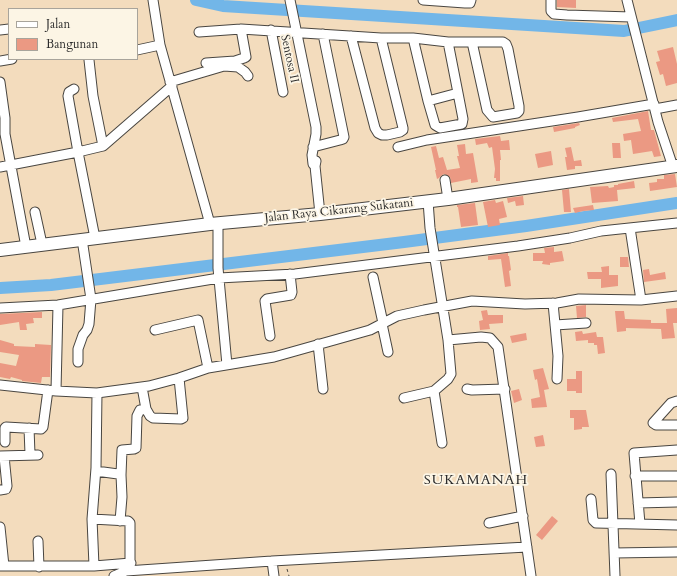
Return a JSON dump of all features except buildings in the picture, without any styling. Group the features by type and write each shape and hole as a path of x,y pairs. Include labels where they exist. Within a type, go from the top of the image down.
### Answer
{"main road":[{"name":"Jalan Raya Cikarang Sukatani","path":"0,250 214,224 448,200 675,166"}],"street":[{"path":"153,0 160,45 214,224 218,253 218,273 227,365"},
{"path":"423,0 466,3 470,3 471,0"},
{"path":"551,0 551,11 554,14 632,20"},
{"path":"627,0 654,107 675,166"},
{"path":"290,2 316,127 312,160 315,166 320,214"},
{"path":"206,63 235,61 244,58 246,56 241,29"},
{"path":"199,32 241,29 380,38 413,38 448,42 499,41 506,44 519,111 493,117 487,110 472,42"},
{"name":"Sentosa II","path":"270,30 283,92"},
{"path":"313,149 343,139 344,136 323,34"},
{"path":"351,36 375,128 378,133 387,135 400,132 403,128 380,38"},
{"path":"413,38 428,101 437,127 440,128 458,126 462,124 463,119 448,42"},
{"path":"138,50 160,45"},
{"path":"90,60 93,96 103,146"},
{"path":"0,167 103,146 171,84 224,66 238,67 248,76"},
{"path":"0,82 2,118 26,247"},
{"path":"74,89 69,92 68,96 95,238"},
{"path":"428,101 458,93"},
{"path":"398,147 426,140 578,117 677,105"},
{"path":"445,180 448,200"},
{"path":"404,398 434,391 451,374 448,340 430,228 428,201"},
{"path":"35,212 42,244"},
{"path":"0,308 58,305 218,273 290,274 518,246 570,238 601,231 677,223"},
{"path":"630,228 642,300"},
{"path":"78,362 78,349 89,324 91,299 82,240"},
{"path":"270,336 265,301 267,299 291,295 290,274"},
{"path":"373,277 388,352"},
{"path":"0,385 52,391 97,393 142,386 179,378 208,368 274,357 370,330 397,316 472,301 525,304 553,303 578,299 642,300 677,296"},
{"path":"553,303 558,368 557,379"},
{"path":"5,442 6,427 41,429 43,427 52,391 58,305"},
{"path":"155,330 198,320 208,368"},
{"path":"554,324 586,322"},
{"path":"448,340 481,337 490,338 498,347 531,576"},
{"path":"318,344 323,389"},
{"path":"142,386 146,409 153,418 176,420 183,418 179,378"},
{"path":"467,389 505,389"},
{"path":"434,391 442,443"},
{"path":"94,566 92,518 96,471 97,393"},
{"path":"677,401 671,403 653,423 656,425 677,425"},
{"path":"120,521 122,497 120,475 122,450 134,450 136,448 136,416 140,410 146,409"},
{"path":"0,490 6,489 8,486 2,456 34,455 29,428"},
{"path":"640,524 634,453 677,450"},
{"path":"96,471 120,475"},
{"path":"611,474 615,576"},
{"path":"635,476 677,476"},
{"path":"591,499 593,521 596,523 677,524"},
{"path":"638,503 677,502"},
{"path":"489,523 523,516"},
{"path":"92,518 128,521 130,523 128,570"},
{"path":"0,527 2,566 94,566 128,570 527,548"},
{"path":"38,541 39,566"},
{"path":"614,553 677,552"},
{"path":"272,561 274,576"},
{"path":"114,576 128,570"}],"waterway":[{"path":"196,0 223,6 624,31 677,20"},
{"path":"0,288 51,285 404,242 526,226 677,203"}],"district":[{"name":"SUKAMANAH","path":"476,481"}]}
